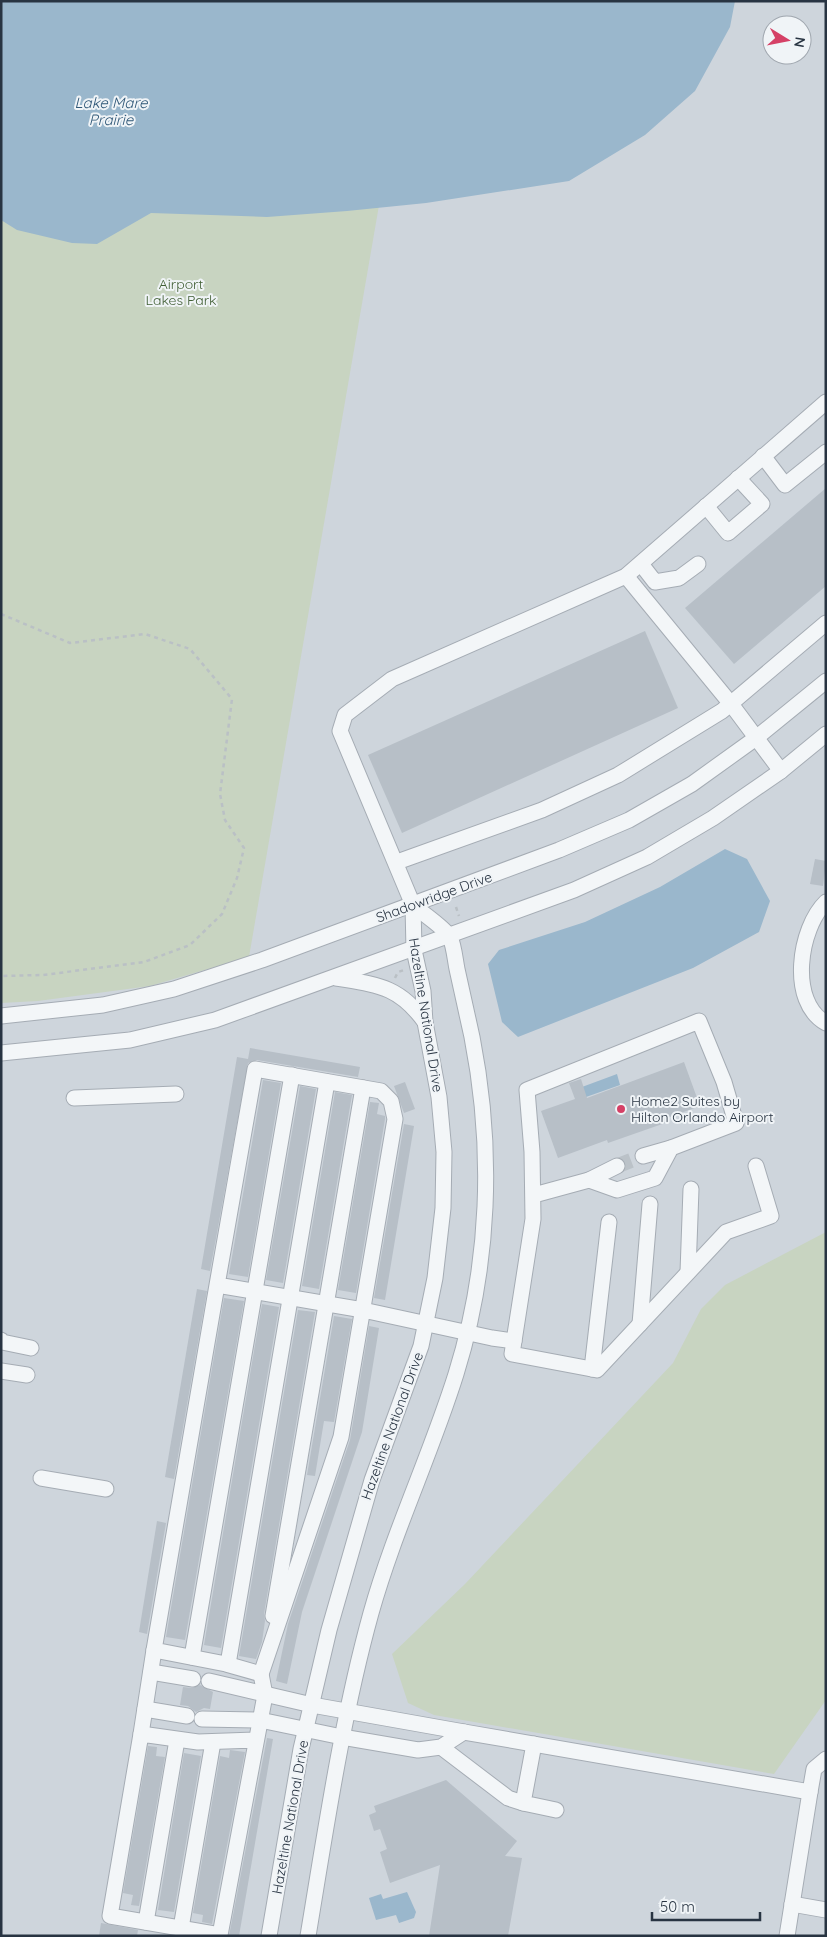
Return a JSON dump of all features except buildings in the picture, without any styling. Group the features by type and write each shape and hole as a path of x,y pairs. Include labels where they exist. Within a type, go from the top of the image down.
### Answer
{"street":[{"path":"413,906 397,862 340,731 345,716 392,679 626,576 826,402"},
{"path":"763,456 785,485 826,452"},
{"path":"706,506 728,533 762,504 738,478"},
{"path":"641,564 655,582 680,578 698,564"},
{"path":"626,576 731,704 781,771"},
{"path":"397,862 542,810 618,775 731,704 826,623"},
{"name":"Shadowridge Drive","path":"1,1016 78,1009 166,991 235,970 543,857 629,820 692,784 756,738 826,681"},
{"path":"1,1053 98,1045 173,1032 235,1014 574,890 647,857 713,818 781,771 826,734"},
{"path":"826,902 812,918 802,967 803,988 810,1007 826,1023"},
{"name":"Hazeltine National Drive","path":"413,906 449,936"},
{"name":"Hazeltine National Drive","path":"270,1936 306,1729 334,1607 372,1480 413,1369 426,1324 441,1235 444,1152 439,1097 426,1022 423,991 414,950 413,906"},
{"path":"308,1936 347,1712 378,1590 449,1395 467,1333 483,1239 486,1190 485,1145 478,1070 449,936"},
{"path":"334,978 389,990 407,1000 426,1022"},
{"path":"643,1156 671,1148 736,1123 724,1082 699,1022 527,1090 534,1195 533,1219 512,1354 596,1370 726,1232 772,1216 756,1166"},
{"path":"263,1669 341,1437 395,1119 394,1110 386,1095 381,1091 255,1069 154,1650 110,1916 220,1935 255,1740 265,1695 263,1669 362,1088"},
{"path":"192,1657 292,1075"},
{"path":"228,1664 327,1082"},
{"path":"74,1098 176,1094"},
{"path":"589,1180 617,1190 655,1178 671,1148"},
{"path":"534,1195 589,1180 617,1166"},
{"path":"688,1272 690,1190"},
{"path":"640,1324 650,1204"},
{"path":"592,1369 609,1222"},
{"path":"218,1285 363,1310 467,1333 514,1340"},
{"path":"1,1340 31,1348"},
{"path":"1,1371 27,1375"},
{"path":"41,1478 106,1489"},
{"path":"154,1650 263,1669"},
{"path":"151,1672 193,1679"},
{"path":"209,1681 347,1712 810,1792"},
{"path":"145,1709 186,1716"},
{"path":"202,1719 260,1720 418,1750 441,1747 464,1732"},
{"path":"141,1734 177,1740 213,1742 255,1740"},
{"path":"146,1922 177,1740"},
{"path":"182,1928 213,1742"},
{"path":"523,1803 534,1744"},
{"path":"441,1747 508,1798 556,1810"},
{"path":"787,1936 814,1769 826,1760"},
{"path":"792,1904 826,1910"}],"path":[{"path":"1,614 70,643 145,634 190,649 232,699 220,794 225,820 244,848 237,878 222,914 190,945 144,962 43,975 1,976"},
{"path":"456,907 460,920"},
{"path":"395,978 398,972 404,970"}],"shaded area":[{"path":"624,1 826,1 826,1936 1,1936 1,22"}],"green space":[{"name":"Airport Lakes Park","path":"1,22 391,136 249,957 150,986 38,1001 1,1003"},
{"path":"826,1232 826,1700 774,1774 434,1715 408,1703 392,1654 465,1584 673,1363 701,1309 725,1285"}],"water":[{"name":"Lake Mare Prairie","path":"1,1 735,1 730,27 695,91 645,135 569,181 426,203 347,211 267,217 151,213 97,244 72,243 17,230 1,220"},
{"path":"725,849 747,859 770,901 759,932 693,968 518,1037 502,1022 488,964 499,950 585,922 660,887"},
{"path":"617,1074 620,1085 586,1097 582,1087"},
{"path":"407,1892 416,1912 414,1918 399,1923 396,1915 376,1920 369,1898 381,1894 383,1899"}],"tunnel":[{"path":"617,1166 643,1156"}],"place":[{"name":"Home2 Suites by Hilton Orlando Airport","path":"621,1109"}]}
